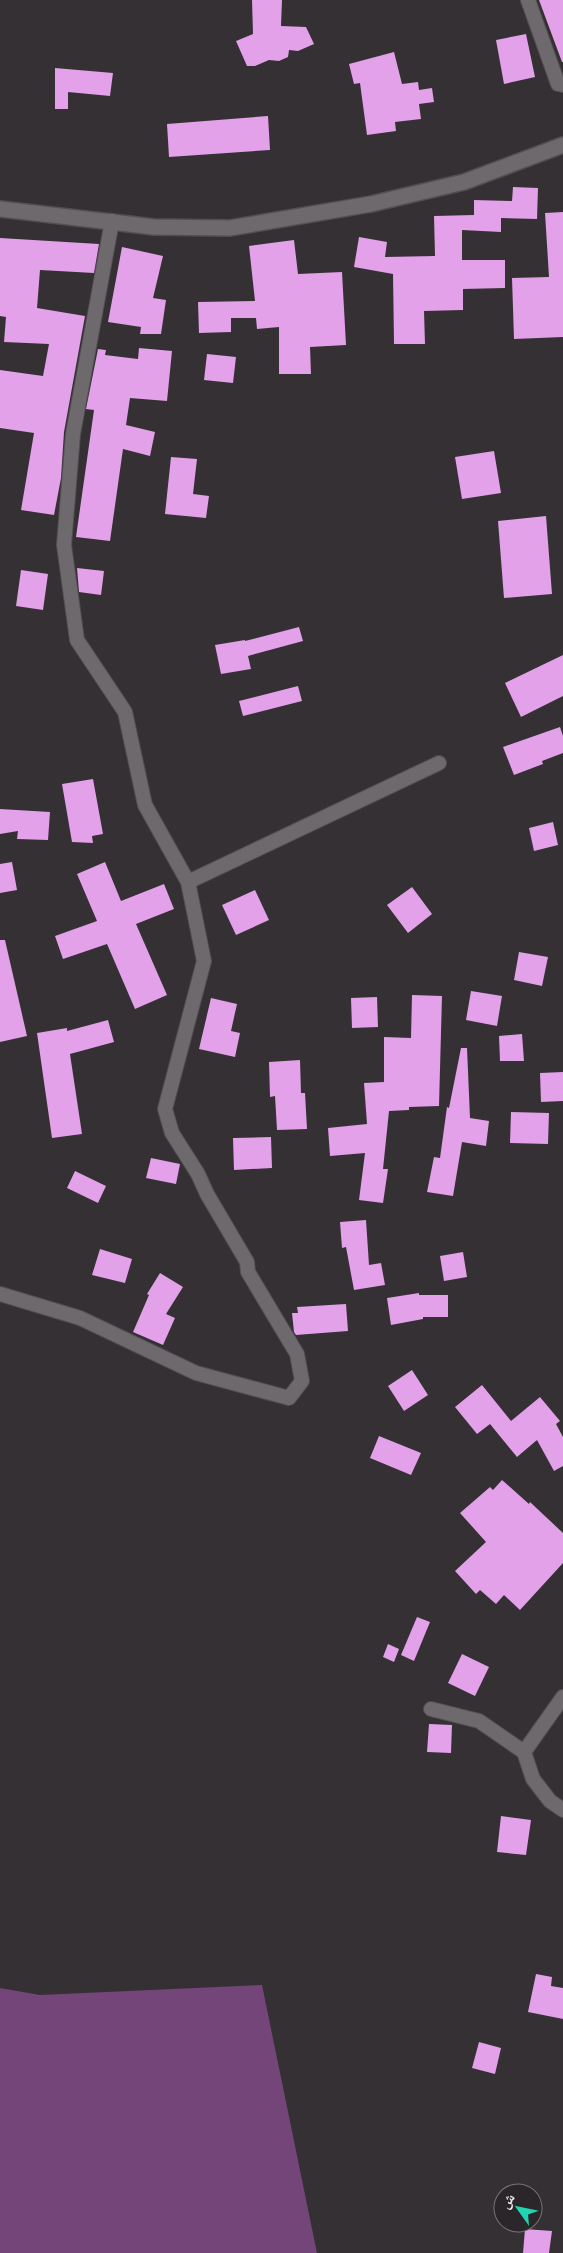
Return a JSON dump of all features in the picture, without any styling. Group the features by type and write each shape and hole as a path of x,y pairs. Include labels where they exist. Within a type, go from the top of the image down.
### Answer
{"street":[{"path":"528,0 558,84 563,85"},
{"path":"0,209 154,227 230,228 371,204 464,182 563,145"},
{"path":"0,1294 80,1318 196,1372 289,1398 302,1381 297,1354 248,1272 247,1262 207,1194 198,1174 172,1134 165,1109 204,961 188,882 145,805 125,712 77,640 64,545 73,434 112,221"},
{"path":"188,882 439,763"},
{"path":"524,1752 563,1697"},
{"path":"431,1709 479,1721 524,1752 533,1779 550,1802 563,1810"}],"shaded area":[{"path":"262,1985 317,2253 0,2253 0,1988 40,1995"}],"building":[{"path":"252,0 282,0 281,26 306,27 314,44 298,51 289,50 288,57 279,61 269,60 255,66 247,66 236,41 253,34"},
{"path":"539,0 563,0 563,62 562,62"},
{"path":"526,34 535,77 504,84 496,40"},
{"path":"394,52 402,84 418,82 419,90 432,88 434,102 419,104 421,119 395,122 396,131 367,135 360,83 354,84 349,64"},
{"path":"55,68 113,73 110,96 68,92 68,109 55,109"},
{"path":"268,116 270,150 169,157 167,124"},
{"path":"513,187 538,188 537,219 501,218 501,232 462,230 462,260 505,260 505,288 463,289 463,310 424,311 425,344 394,344 393,274 354,267 359,237 387,242 385,257 435,256 434,216 474,215 474,200 512,201"},
{"path":"563,212 563,337 514,339 512,278 549,277 545,213"},
{"path":"0,238 99,244 94,273 40,270 37,308 85,316 64,432 61,478 54,515 21,510 34,433 0,428 0,370 43,376 49,344 4,342 6,317 0,316"},
{"path":"294,240 298,274 342,272 346,345 310,347 311,374 279,374 279,327 257,329 256,318 231,318 231,332 199,333 198,302 255,301 249,246"},
{"path":"122,247 163,256 153,298 166,300 161,334 140,334 141,327 108,322"},
{"path":"139,348 172,351 167,401 130,398 126,425 155,432 150,456 123,449 110,541 76,537 94,410 86,409 98,349 106,350 105,355 138,359"},
{"path":"207,354 236,357 233,383 204,380"},
{"path":"494,451 501,493 462,499 455,457"},
{"path":"171,457 197,459 193,494 209,496 206,518 165,514"},
{"path":"546,516 552,594 504,598 498,521"},
{"path":"77,568 104,571 101,595 79,592"},
{"path":"21,570 48,574 43,610 16,606"},
{"path":"299,627 303,641 248,656 251,669 221,674 215,645 245,641"},
{"path":"563,655 563,696 521,717 505,683"},
{"path":"298,686 302,701 243,716 239,701"},
{"path":"560,727 563,736 563,753 542,761 543,764 514,775 503,747"},
{"path":"93,779 103,834 92,836 93,843 72,842 62,784"},
{"path":"0,809 50,812 48,840 17,839 18,831 0,834"},
{"path":"553,822 558,845 534,851 529,828"},
{"path":"12,862 17,890 0,893 0,864"},
{"path":"105,862 121,901 164,884 174,909 136,924 167,995 135,1009 107,944 63,959 55,936 97,921 77,874"},
{"path":"412,887 432,914 408,933 387,905"},
{"path":"255,890 269,920 236,935 222,905"},
{"path":"0,940 5,940 27,1036 0,1042"},
{"path":"519,952 548,957 542,986 514,980"},
{"path":"471,991 502,996 497,1026 466,1020"},
{"path":"412,995 442,996 439,1106 409,1107 409,1110 389,1111 383,1169 388,1169 383,1203 359,1200 365,1153 330,1156 328,1128 367,1124 364,1083 384,1082 384,1037 411,1038"},
{"path":"377,997 378,1027 352,1028 351,998"},
{"path":"211,998 237,1004 231,1031 240,1033 235,1057 199,1049"},
{"path":"108,1020 114,1042 70,1054 82,1134 52,1138 37,1033 67,1028 67,1031"},
{"path":"522,1034 524,1061 500,1061 499,1036"},
{"path":"461,1048 467,1048 470,1118 489,1121 486,1146 462,1142 453,1196 427,1192 434,1157 440,1158 447,1107 449,1108"},
{"path":"300,1060 301,1093 305,1093 307,1129 277,1130 275,1096 270,1097 269,1062"},
{"path":"563,1072 563,1101 541,1102 540,1073"},
{"path":"511,1112 549,1113 548,1144 510,1143"},
{"path":"271,1137 272,1168 234,1170 233,1138"},
{"path":"151,1158 180,1164 176,1184 146,1178"},
{"path":"75,1171 106,1186 98,1203 67,1188"},
{"path":"366,1220 369,1265 381,1263 385,1285 354,1290 346,1247 342,1248 340,1222"},
{"path":"100,1249 132,1259 125,1283 92,1275"},
{"path":"463,1252 467,1277 444,1281 440,1256"},
{"path":"160,1273 183,1287 166,1314 175,1318 163,1345 133,1332 149,1295 147,1294"},
{"path":"419,1293 419,1295 448,1295 448,1317 423,1317 423,1319 391,1325 387,1298"},
{"path":"346,1304 348,1331 296,1335 294,1332 292,1313 298,1313 297,1307"},
{"path":"412,1370 428,1395 404,1411 388,1386"},
{"path":"482,1385 511,1421 540,1397 560,1421 556,1424 563,1437 563,1466 554,1471 537,1440 517,1457 490,1424 477,1434 455,1407"},
{"path":"379,1436 421,1453 411,1475 370,1458"},
{"path":"502,1480 529,1504 530,1502 563,1533 563,1563 520,1610 504,1595 496,1604 480,1590 476,1594 455,1571 486,1542 460,1513 490,1487 493,1490"},
{"path":"417,1617 430,1622 414,1661 401,1655"},
{"path":"388,1644 399,1649 394,1662 383,1657"},
{"path":"462,1654 489,1667 475,1696 448,1683"},
{"path":"429,1724 452,1725 451,1753 427,1752"},
{"path":"501,1816 531,1820 526,1855 497,1852"},
{"path":"536,1974 552,1977 551,1986 563,1988 563,2019 528,2012"},
{"path":"479,2042 501,2048 495,2074 472,2068"},
{"path":"552,2231 549,2253 523,2253 525,2233"}]}
